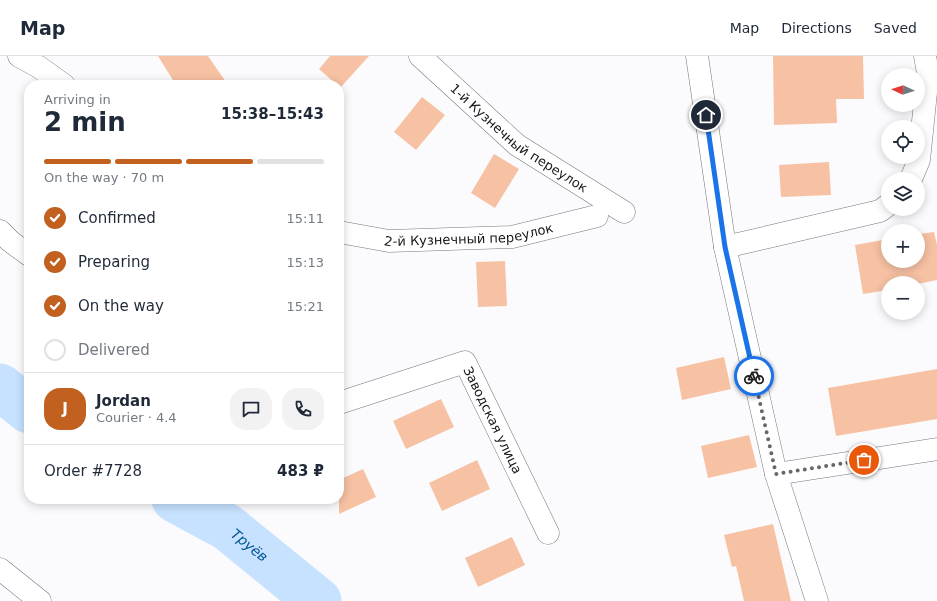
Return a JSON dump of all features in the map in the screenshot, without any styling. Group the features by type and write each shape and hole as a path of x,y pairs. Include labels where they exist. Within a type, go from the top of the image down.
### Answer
{"street":[{"path":"19,56 39,67 57,80"},
{"name":"1-й Кузнечный переулок","path":"420,56 517,145 624,212"},
{"path":"697,56 725,247 776,474 817,601"},
{"path":"914,172 919,160 930,67"},
{"path":"725,247 881,210"},
{"name":"2-й Кузнечный переулок","path":"344,233 389,241 512,237 597,216"},
{"path":"0,231 24,251"},
{"name":"Заводская улица","path":"344,400 465,362 548,533"},
{"path":"776,474 937,449"},
{"path":"0,569 40,601"}],"building":[{"path":"158,56 208,56 225,80 173,80"},
{"path":"330,56 369,56 344,84 344,80 331,80 319,69"},
{"path":"773,56 863,56 864,99 836,99 837,123 774,125"},
{"path":"422,97 445,115 416,150 394,132"},
{"path":"494,154 519,169 495,208 471,193"},
{"path":"829,162 831,195 781,197 779,165"},
{"path":"934,232 937,245 937,280 925,283 925,276 881,276 881,291 863,294 855,245 881,240 881,268 925,268 925,233"},
{"path":"505,261 507,306 478,307 476,262"},
{"path":"724,357 731,389 682,400 676,368"},
{"path":"937,369 937,419 836,436 828,388"},
{"path":"441,399 454,427 406,449 393,421"},
{"path":"749,435 757,467 708,478 701,446"},
{"path":"477,460 490,489 442,511 429,483"},
{"path":"363,469 376,497 339,514 339,504 344,504 344,478"},
{"path":"773,524 791,601 744,601 736,566 732,567 724,535"},
{"path":"512,537 525,565 478,587 465,558"}],"waterway":[{"name":"Труёв","path":"0,387 24,406"},
{"name":"Труёв","path":"184,504 227,527 318,601"}],"way so far":[{"path":"754,376 776,474 864,460"}],"route":[{"path":"706,115 725,247 754,376"}]}
